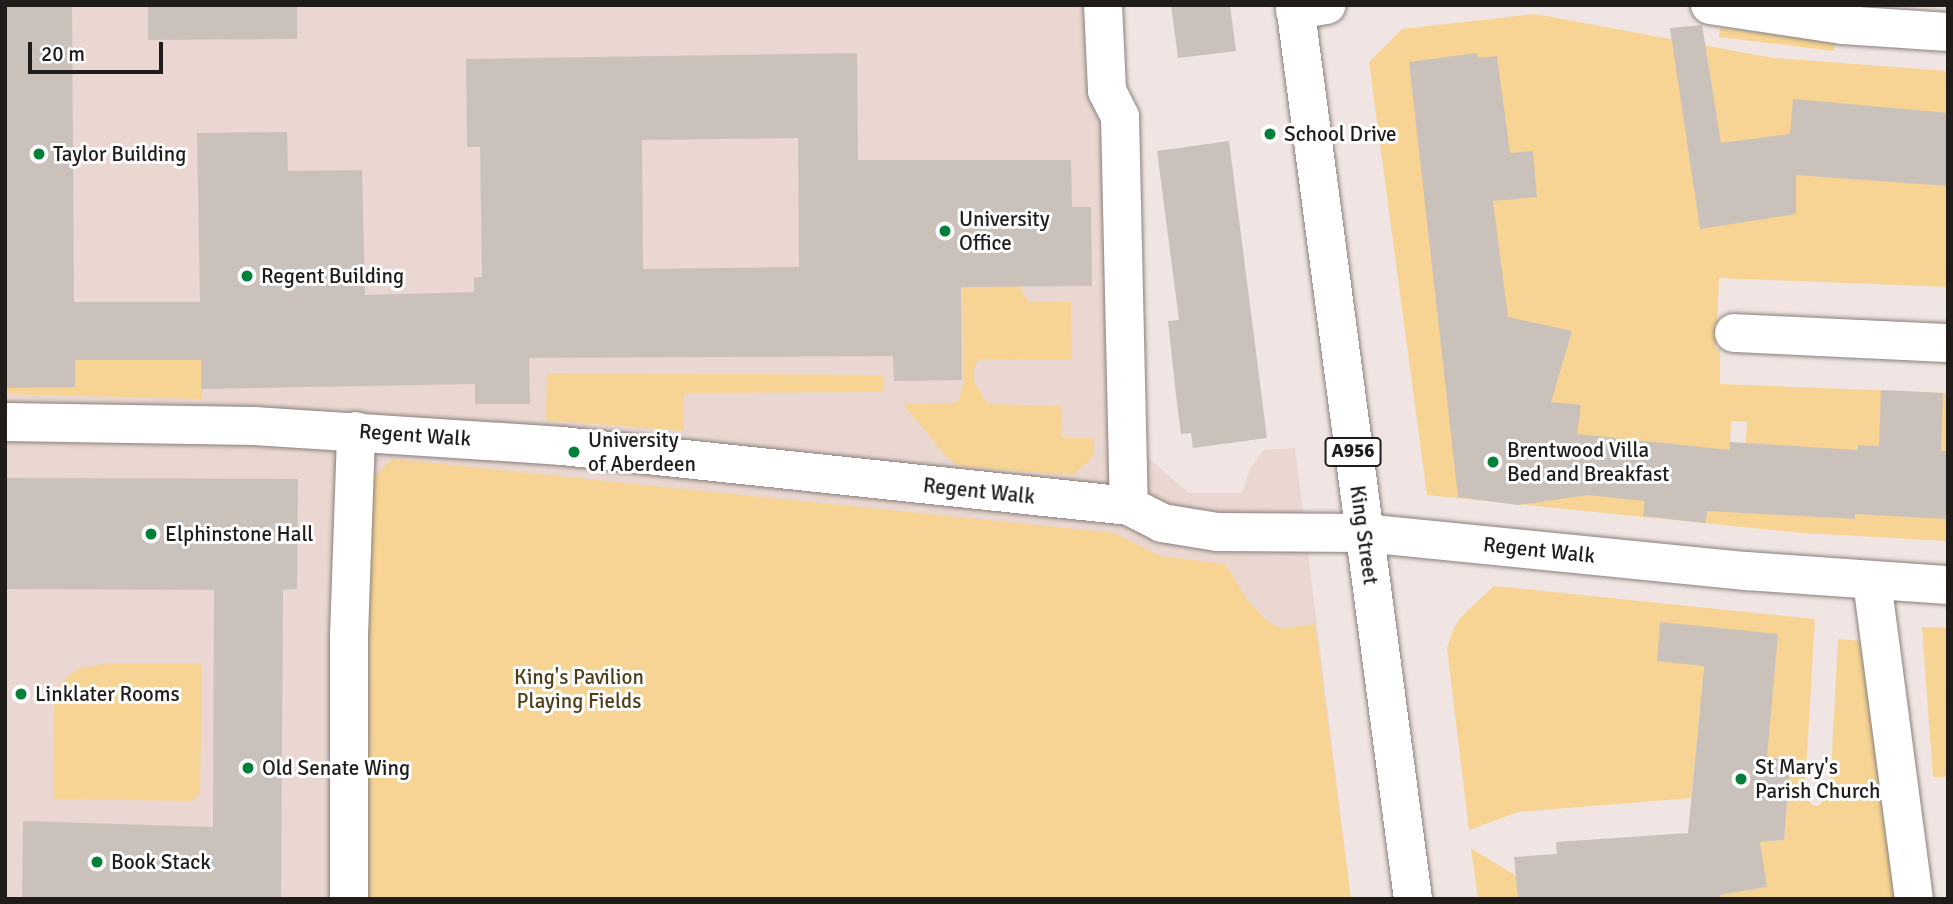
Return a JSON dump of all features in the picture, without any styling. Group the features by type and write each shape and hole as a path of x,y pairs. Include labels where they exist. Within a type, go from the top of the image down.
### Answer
{"main road":[{"path":"1103,5 1107,91 1120,117 1129,506"},
{"path":"1710,5 1843,25 1948,32"},
{"name":"King Street","path":"1306,7 1364,533 1413,899"},
{"path":"1734,333 1948,343"},
{"name":"Regent Walk","path":"5,422 356,431 625,452 1129,506 1162,523 1188,529 1364,533 1872,581 1948,585"},
{"path":"349,899 349,636 356,431"},
{"path":"1872,581 1914,899"}],"shaded area":[{"name":"University of Aberdeen","path":"5,5 1115,5 1144,454 1189,493 1242,493 1250,469 1263,450 1295,448 1351,899 5,899"}],"green space":[{"path":"1535,14 1773,58 1948,71 1948,287 1719,278 1716,349 1720,350 1720,384 1948,393 1948,541 1803,533 1427,495 1369,62 1402,29","holes":["1731,421 1747,422 1745,447 1730,446"]},
{"path":"1720,28 1835,41 1834,51 1719,37"},
{"path":"1022,259 1022,292 1028,301 1071,302 1072,360 979,359 974,368 974,381 987,404 1062,406 1061,438 1094,438 1094,452 1090,460 1073,475 959,466 945,455 902,403 951,404 959,400 963,384 962,269"},
{"path":"75,360 201,360 202,399 5,394 5,388 75,387"},
{"path":"547,373 883,375 884,392 684,393 684,431 546,420"},
{"name":"King's Pavilion Playing Fields","path":"392,459 1114,533 1160,556 1225,564 1249,602 1265,619 1281,629 1315,624 1351,899 367,899 370,481"},
{"path":"1494,586 1815,619 1805,786 1807,798 1812,805 1819,806 1825,798 1831,772 1838,639 1860,641 1896,899 1720,899 1720,895 1766,887 1760,842 1784,840 1791,760 1767,757 1704,666 1691,798 1518,812 1469,830 1447,648 1460,618"},
{"path":"1922,627 1948,628 1948,777 1933,777"},
{"path":"110,663 202,663 200,794 191,801 53,799 54,702 59,684 77,669"},
{"path":"1471,848 1516,876 1518,899 1478,899"}],"building":[{"path":"5,5 72,5 74,302 200,302 197,133 287,132 288,171 362,170 365,295 474,292 474,277 482,277 480,147 467,147 466,59 857,53 858,160 1071,160 1072,207 1091,207 1092,286 961,287 962,380 894,381 893,356 529,358 530,404 475,404 475,384 201,389 201,360 75,360 75,387 5,388","holes":["798,138 799,267 643,269 642,140"]},
{"path":"148,5 297,5 297,39 148,40"},
{"path":"1171,5 1230,5 1236,51 1178,58"},
{"path":"1702,25 1721,143 1790,134 1793,99 1948,113 1948,186 1796,175 1796,214 1700,229 1670,28"},
{"path":"1477,53 1478,58 1497,56 1510,153 1533,151 1537,197 1493,201 1508,317 1572,331 1551,402 1581,405 1577,434 1730,450 1730,442 1858,450 1858,445 1879,446 1881,390 1943,393 1941,451 1948,451 1948,519 1855,514 1855,519 1707,511 1706,523 1643,516 1645,501 1588,495 1518,505 1458,497 1409,62"},
{"path":"1229,141 1267,438 1193,448 1191,433 1181,434 1176,395 1168,321 1179,320 1157,151"},
{"path":"5,478 298,479 297,589 283,590 281,899 22,899 23,821 213,827 214,590 5,589"},
{"name":"St Mary's Parish Church","path":"1660,622 1778,634 1767,757 1791,760 1784,840 1760,842 1767,887 1720,895 1720,899 1518,899 1514,857 1557,854 1556,842 1688,833 1704,666 1657,661"}],"place":[{"name":"School Drive","path":"1270,134"},
{"name":"Taylor Building","path":"39,154"},
{"name":"University Office","path":"945,231"},
{"name":"Regent Building","path":"247,276"},
{"name":"University of Aberdeen","path":"574,452"},
{"name":"Brentwood Villa Bed and Breakfast","path":"1493,462"},
{"name":"Elphinstone Hall","path":"151,534"},
{"name":"Linklater Rooms","path":"21,694"},
{"name":"Old Senate Wing","path":"248,768"},
{"name":"St Mary's Parish Church","path":"1741,779"},
{"name":"Book Stack","path":"97,862"}]}
